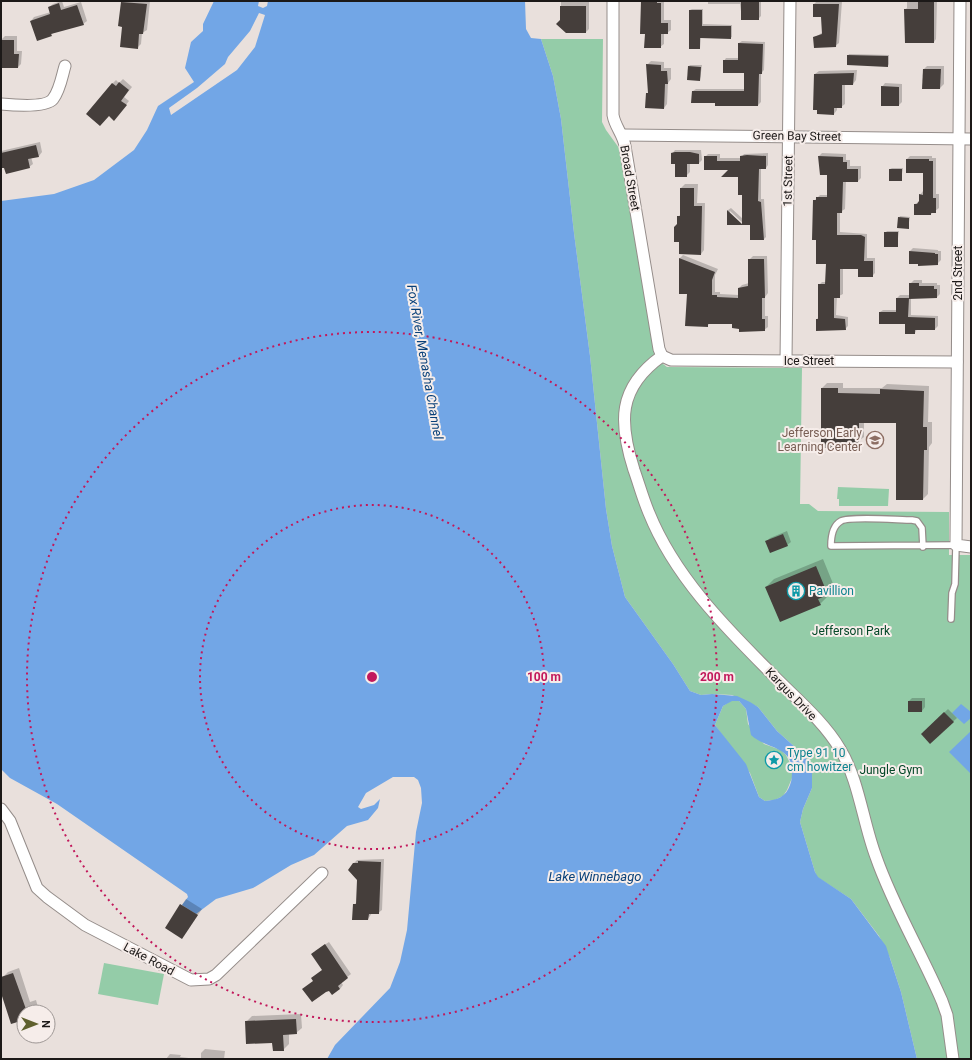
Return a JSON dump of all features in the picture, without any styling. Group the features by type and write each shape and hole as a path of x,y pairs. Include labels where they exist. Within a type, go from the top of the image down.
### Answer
{"street":[{"name":"Broad Street","path":"614,1 613,115 616,127 623,135 659,349 662,356"},
{"name":"1st Street","path":"786,361 790,1"},
{"name":"2nd Street","path":"956,545 960,1"},
{"path":"1,104 41,104 50,102 54,98 59,87 65,66"},
{"name":"Green Bay Street","path":"623,135 971,139"},
{"name":"Ice Street","path":"662,356 671,360 957,362"},
{"name":"Kargus Drive","path":"662,356 644,373 631,391 623,416 629,453 649,513 678,565 713,612 824,728 848,763 871,844 886,882 942,1001 947,1015 953,1059"},
{"path":"956,545 971,547"},
{"name":"Lake Road","path":"1,808 10,821 37,888 46,897 85,925 191,980 200,981 216,975 322,874"}],"lane":[{"path":"923,547 922,528 917,521 912,520 846,519 835,526 831,538 831,546 923,547 956,545 955,584 952,593 951,620"}],"green space":[{"name":"Jefferson Park","path":"541,39 603,39 602,122 619,148 655,358 667,367 802,368 800,504 809,504 818,511 949,512 949,555 971,555 971,1059 917,1059 901,992 890,958 879,936 851,899 817,877 800,822 803,809 812,788 812,781 805,756 777,731 758,707 732,695 701,695 690,691 673,664 625,597 612,546 606,509 590,356 561,119 553,76"},
{"path":"838,487 889,489 888,506 839,506 839,499 837,499"},
{"path":"732,700 739,701 746,709 748,724 764,744 781,750 786,755 792,767 792,778 787,790 783,796 775,800 765,801 759,797 750,773 715,725 723,706"},
{"path":"104,963 164,974 158,1005 98,994"}],"water":[{"path":"214,1 259,1 258,6 263,8 267,6 268,1 525,1 526,29 531,38 541,39 553,76 561,119 590,356 606,509 612,546 625,597 673,664 690,691 701,695 712,694 737,696 750,702 758,707 777,731 805,756 812,773 812,788 803,809 800,822 815,872 818,877 851,899 886,946 901,992 917,1059 327,1059 335,1045 390,988 400,962 407,930 416,832 422,803 421,788 418,780 414,777 393,777 366,793 358,807 361,809 374,805 380,799 378,808 368,820 347,826 314,855 291,865 253,888 216,899 196,914 182,905 188,897 187,894 57,804 10,778 1,769 1,201 54,194 94,180 134,150 147,130 158,106 194,82 185,68 191,42 203,31 203,24","holes":["259,13 265,15 255,47 237,70 171,115 169,108 197,88 225,64 228,57 250,31","732,701 739,701 746,709 751,735 763,743 776,748 787,756 790,761 792,769 791,783 786,792 780,797 765,801 759,797 746,764 715,725 723,706"]},
{"path":"961,704 971,712 971,718 964,724 952,713"},
{"path":"971,731 971,774 949,752"}],"building":[{"path":"641,1 657,1 657,3 661,3 661,23 668,23 668,34 661,34 661,48 644,48 645,34 640,34"},
{"path":"741,1 759,1 759,20 741,20"},
{"path":"918,1 934,1 934,43 905,43 904,9 918,9"},
{"path":"121,2 147,4 143,34 139,34 138,49 120,47 122,27 118,26"},
{"path":"59,3 61,10 77,5 84,25 51,34 52,36 37,41 30,21 50,14 48,7"},
{"path":"813,4 839,4 836,47 814,48 813,37 822,34 821,17 813,17"},
{"path":"560,6 586,6 586,33 566,33 556,24 560,20"},
{"path":"689,10 702,10 702,26 731,26 731,39 700,38 700,49 689,49"},
{"path":"1,40 14,40 14,54 19,54 18,68 1,68"},
{"path":"738,43 763,44 762,74 759,74 758,106 715,106 715,103 691,103 692,91 744,91 744,73 723,73 723,60 738,60"},
{"path":"847,55 888,56 888,67 847,65"},
{"path":"646,64 661,65 661,71 667,71 668,84 665,84 664,109 645,108 646,93 648,93"},
{"path":"688,66 701,67 700,81 687,80"},
{"path":"923,69 941,69 940,89 922,89"},
{"path":"854,73 853,85 842,85 842,108 834,108 834,115 817,114 817,110 813,110 814,74"},
{"path":"119,82 129,90 121,101 127,105 114,121 109,116 100,126 86,114 112,83 116,86"},
{"path":"881,86 899,87 899,106 881,106"},
{"path":"36,145 39,157 28,159 30,168 6,174 4,168 1,168 1,153"},
{"path":"690,152 699,154 699,164 687,164 687,177 675,177 675,164 671,164 671,153"},
{"path":"704,156 717,156 717,161 740,161 740,156 766,156 766,169 759,169 758,201 761,202 764,240 750,240 750,225 727,225 727,210 742,224 742,195 738,195 738,177 721,177 728,170 704,170"},
{"path":"818,156 843,157 843,162 847,162 847,169 858,169 858,182 843,182 842,213 837,213 837,235 861,235 865,237 864,261 873,261 873,277 858,277 858,269 840,269 840,298 834,298 834,318 845,319 846,330 816,331 816,319 818,319 818,284 825,284 826,264 816,264 816,240 812,240 813,200 816,200 816,197 827,197 827,175 820,175"},
{"path":"906,159 929,159 929,161 933,161 933,198 936,198 936,213 931,213 931,215 914,215 914,204 917,204 919,201 919,194 923,195 923,173 906,173"},
{"path":"889,169 902,169 902,181 889,181"},
{"path":"680,188 694,188 694,206 702,206 701,255 679,254 679,242 674,242 674,227 677,224 677,216 680,216"},
{"path":"898,217 909,218 909,229 897,228"},
{"path":"884,232 898,232 898,247 884,247"},
{"path":"909,251 938,254 938,265 918,266 918,264 909,264"},
{"path":"679,258 715,272 712,280 712,295 717,295 717,297 738,298 738,288 748,286 748,259 764,259 765,298 762,298 762,319 765,319 765,331 739,332 739,329 732,328 732,324 708,324 708,327 685,326 687,294 679,294"},
{"path":"909,283 919,283 919,286 934,286 934,289 937,289 937,298 909,299"},
{"path":"896,298 909,298 908,317 935,318 935,330 915,330 915,334 905,334 905,324 879,324 879,312 896,312"},
{"path":"821,388 838,388 838,393 880,394 880,389 924,391 923,427 927,427 927,450 924,450 923,500 896,500 896,423 859,423 859,443 852,443 852,448 821,448"},
{"path":"783,534 788,546 770,553 765,541"},
{"name":"Pavillion","path":"816,566 828,595 818,599 821,605 780,622 765,587"},
{"path":"908,701 922,701 922,712 908,712"},
{"path":"944,712 954,722 930,744 921,734"},
{"path":"358,861 381,862 379,914 369,914 368,920 352,920 353,904 356,904 357,880 348,870 353,863 358,863"},
{"path":"180,904 198,915 182,939 165,928"},
{"path":"325,944 348,978 338,986 340,989 332,995 329,991 326,992 312,1002 302,989 313,981 311,978 322,970 311,954"},
{"path":"13,973 24,1004 16,1004 16,1022 11,1024 1,993 1,977"},
{"path":"296,1019 297,1034 283,1035 284,1051 273,1051 272,1043 246,1044 245,1021"}],"place":[{"name":"Jefferson Early Learning Center","path":"875,440"},
{"name":"Pavillion","path":"796,591"},
{"name":"Type 91 10 cm howitzer","path":"774,760"}],"water label":[{"name":"Fox River, Menasha Channel","path":"425,362"},
{"name":"Lake Winnebago","path":"595,876"}],"park label":[{"name":"Jungle Gym","path":"891,770"}]}
